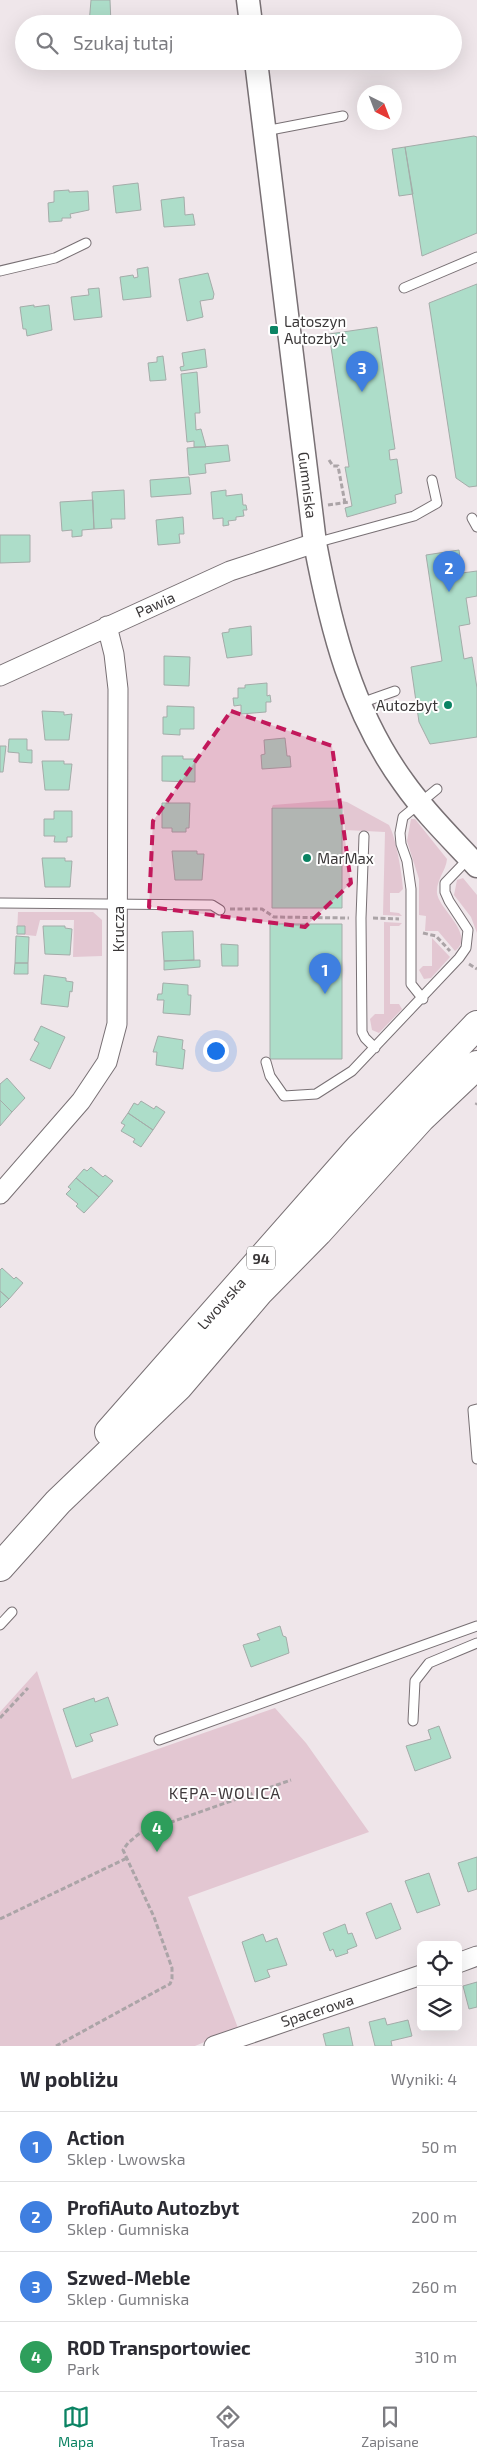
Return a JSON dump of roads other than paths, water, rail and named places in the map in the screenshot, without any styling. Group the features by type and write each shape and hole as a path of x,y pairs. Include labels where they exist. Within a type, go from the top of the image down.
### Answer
{"main road":[{"name":"Lwowska","path":"58,1502 104,1439 185,1344 359,1148 477,1025"},
{"name":"Lwowska","path":"0,1566 58,1502 178,1387 259,1292 318,1232 421,1118 477,1064"}],"street":[{"path":"248,0 250,15"},
{"name":"Gumniska","path":"257,70 315,542 326,600 358,704 386,758 419,802 475,858"},
{"name":"Pawia","path":"0,676 230,570 315,542"},
{"name":"Krucza","path":"0,1194 81,1101 107,1062 117,1024 118,689 114,654 107,626"},
{"path":"462,1962 477,1956"},
{"name":"Spacerowa","path":"214,2046 417,1976"}],"lane":[{"path":"265,131 343,116"},
{"path":"0,271 55,258 86,243"},
{"path":"404,288 477,257"},
{"path":"315,542 414,516 438,503 432,480"},
{"path":"472,518 477,527"},
{"path":"358,704 395,691"},
{"path":"423,999 411,984 411,880 402,852 400,833 403,816 437,789"},
{"path":"364,836 361,918 362,1032 375,1048"},
{"path":"266,1062 270,1076 284,1096 316,1094 352,1071 423,999 466,948 468,930 445,892 445,883 475,858"},
{"path":"0,903 118,906 212,905 220,910"},
{"path":"477,1409 473,1410 477,1459"},
{"path":"0,1625 12,1612"},
{"path":"159,1740 477,1626"},
{"path":"413,1721 415,1681 429,1663 477,1643"}],"place":[{"name":"Latoszyn Autozbyt","path":"274,330"},
{"name":"Szwed-Meble","path":"362,392"},
{"name":"ProfiAuto Autozbyt","path":"449,592"},
{"name":"Autozbyt","path":"448,705"},
{"name":"MarMax","path":"307,858"},
{"name":"Action","path":"325,994"},
{"name":"ROD Transportowiec","path":"157,1852"}],"district":[{"name":"KĘPA-WOLICA","path":"225,1792"}]}
